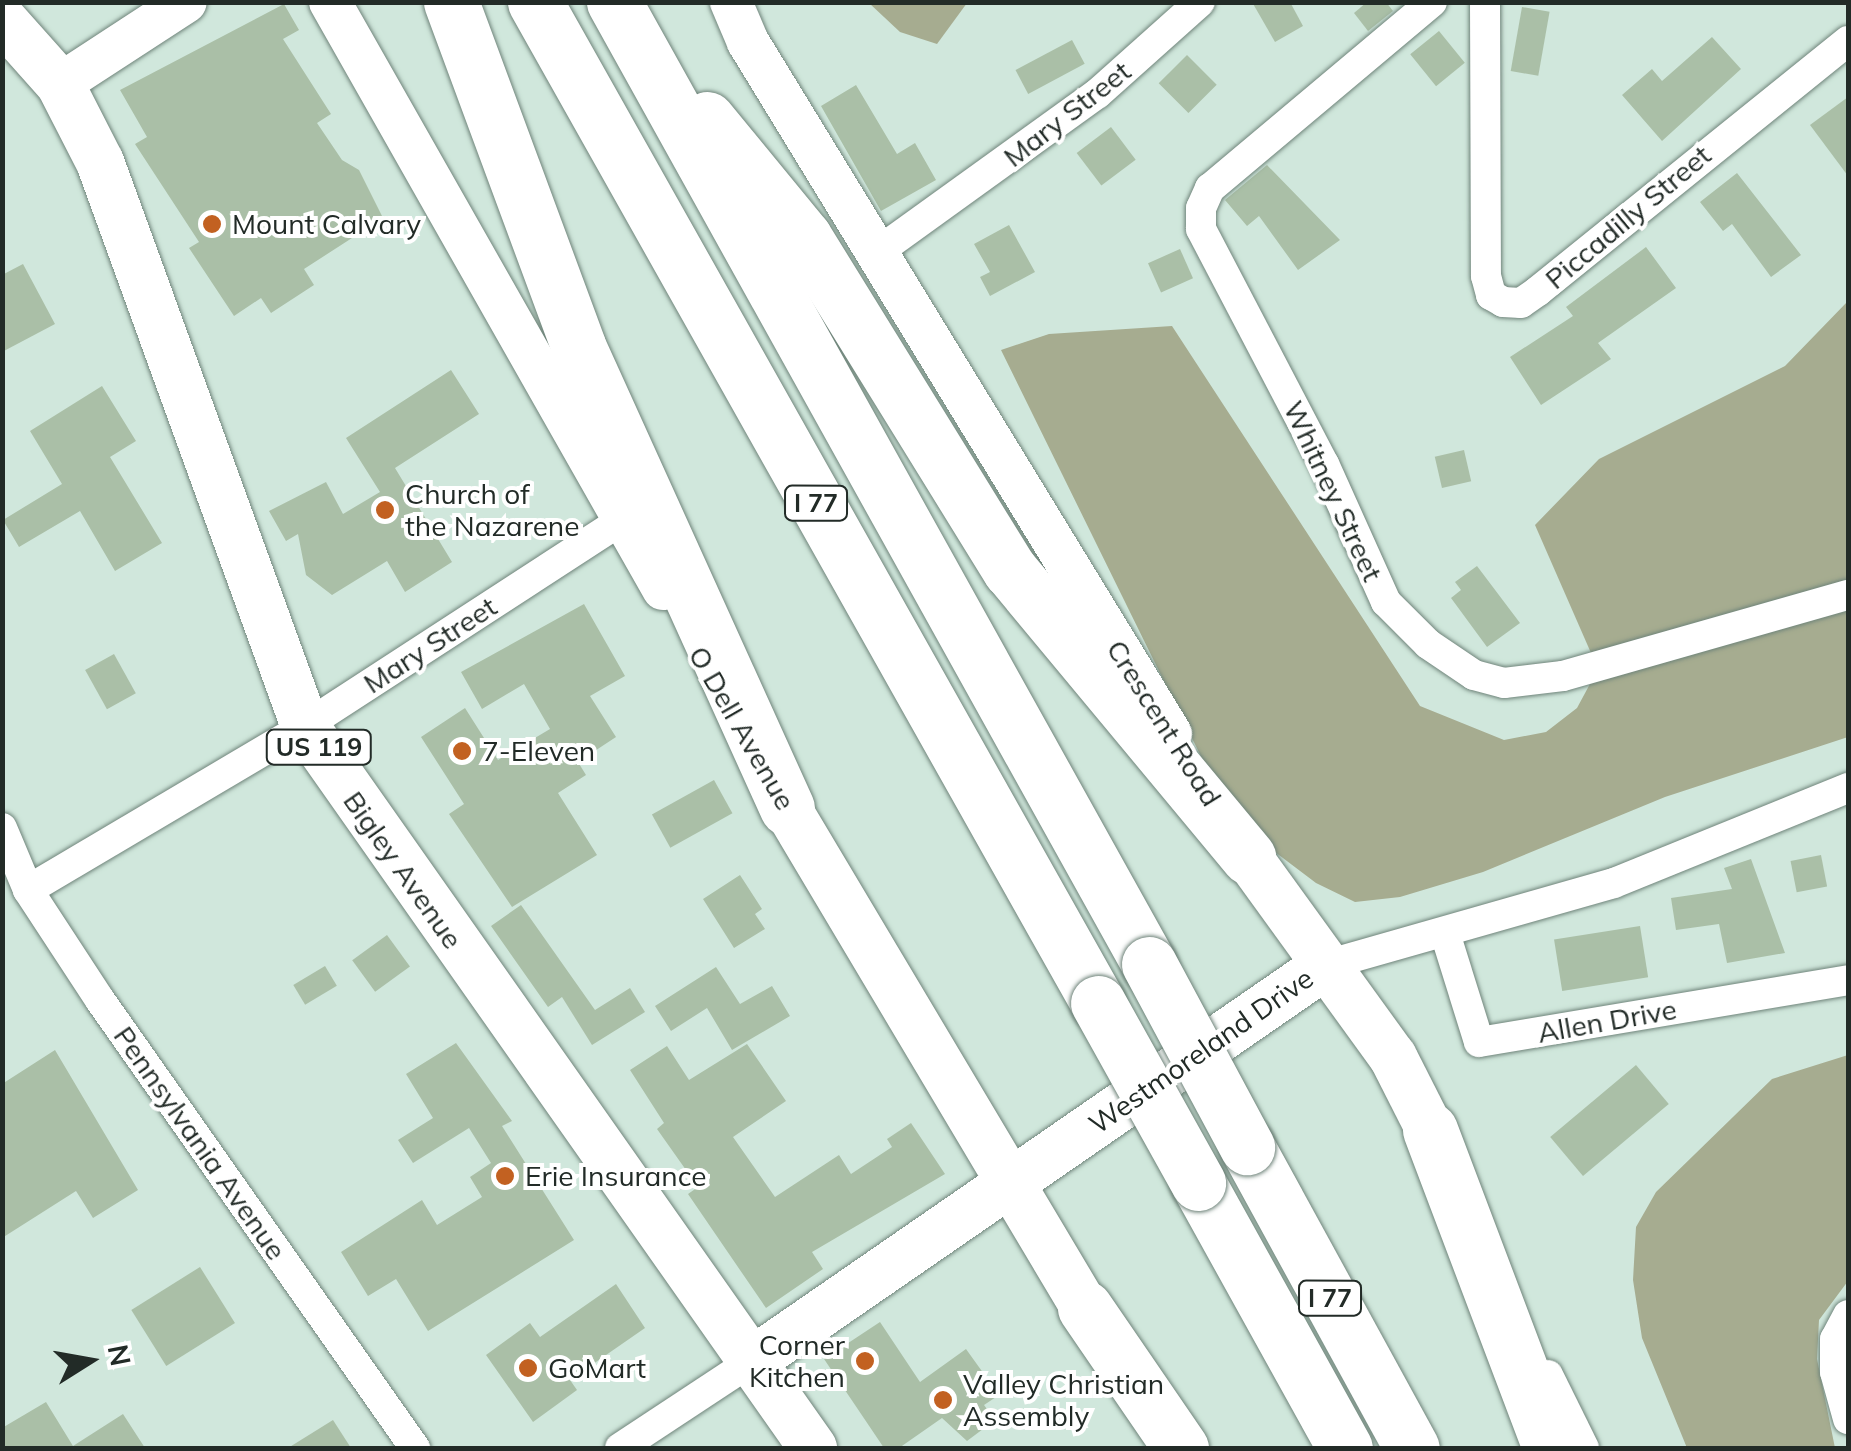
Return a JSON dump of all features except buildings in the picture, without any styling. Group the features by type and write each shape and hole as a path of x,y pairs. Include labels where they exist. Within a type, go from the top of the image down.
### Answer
{"highway":[{"path":"451,2 578,346 787,808"},
{"name":"I 77","path":"535,2 1345,1448"},
{"path":"616,7 804,237 1010,570 1248,858"},
{"name":"I 77","path":"616,7 1149,964 1412,1448"},
{"path":"1430,1130 1550,1448"},
{"path":"1086,1308 1181,1448"}],"main road":[{"name":"Bigley Avenue","path":"2,19 60,84 100,162 157,309 305,726 813,1448"},
{"name":"O Dell Avenue","path":"787,808 1086,1308"},
{"name":"Crescent Road","path":"1248,858 1393,1057 1430,1130"},
{"name":"Westmoreland Drive","path":"752,1361 1326,965"}],"street":[{"path":"60,84 186,2"},
{"name":"O Dell Avenue","path":"330,2 787,808"},
{"name":"Crescent Road","path":"731,2 748,42 1248,858"},
{"name":"Mary Street","path":"878,251 1097,94 1200,2"},
{"name":"Whitney Street","path":"1432,2 1210,188 1200,208 1202,228 1324,464 1386,602 1443,654 1474,675 1504,683 1563,676 1848,594"},
{"name":"Piccadilly Street","path":"1486,2 1486,276 1491,295 1503,302 1521,303 1538,291 1848,40"},
{"name":"Mary Street","path":"28,890 305,726 624,519"},
{"name":"Westmoreland Drive","path":"1326,965 1614,883 1848,788"},
{"name":"Pennsylvania Avenue","path":"2,828 28,890 415,1448"},
{"name":"Allen Drive","path":"1445,933 1479,1042 1848,980"},
{"name":"Crescent Road","path":"1430,1130 1584,1448"},
{"name":"O Dell Avenue","path":"1086,1308 1162,1448"},
{"path":"1848,1315 1835,1340 1835,1372 1848,1419"},
{"name":"Westmoreland Drive","path":"620,1448 752,1361"}],"green space":[{"path":"869,3 967,3 937,44 900,32"},
{"path":"1848,301 1848,737 1665,797 1483,872 1400,897 1355,902 1316,883 1246,830 1219,793 1001,350 1049,334 1172,326 1420,706 1504,740 1546,732 1577,708 1598,669 1535,525 1599,459 1785,366"},
{"path":"1848,1055 1848,1281 1819,1320 1817,1359 1835,1448 1687,1448 1642,1338 1633,1280 1636,1227 1656,1192 1772,1079"}],"place":[{"name":"Mount Calvary","path":"212,224"},
{"name":"Church of the Nazarene","path":"385,510"},
{"name":"7-Eleven","path":"462,751"},
{"name":"Erie Insurance","path":"505,1176"},
{"name":"Corner Kitchen","path":"865,1361"},
{"name":"GoMart","path":"528,1368"},
{"name":"Valley Christian Assembly","path":"943,1400"}]}
